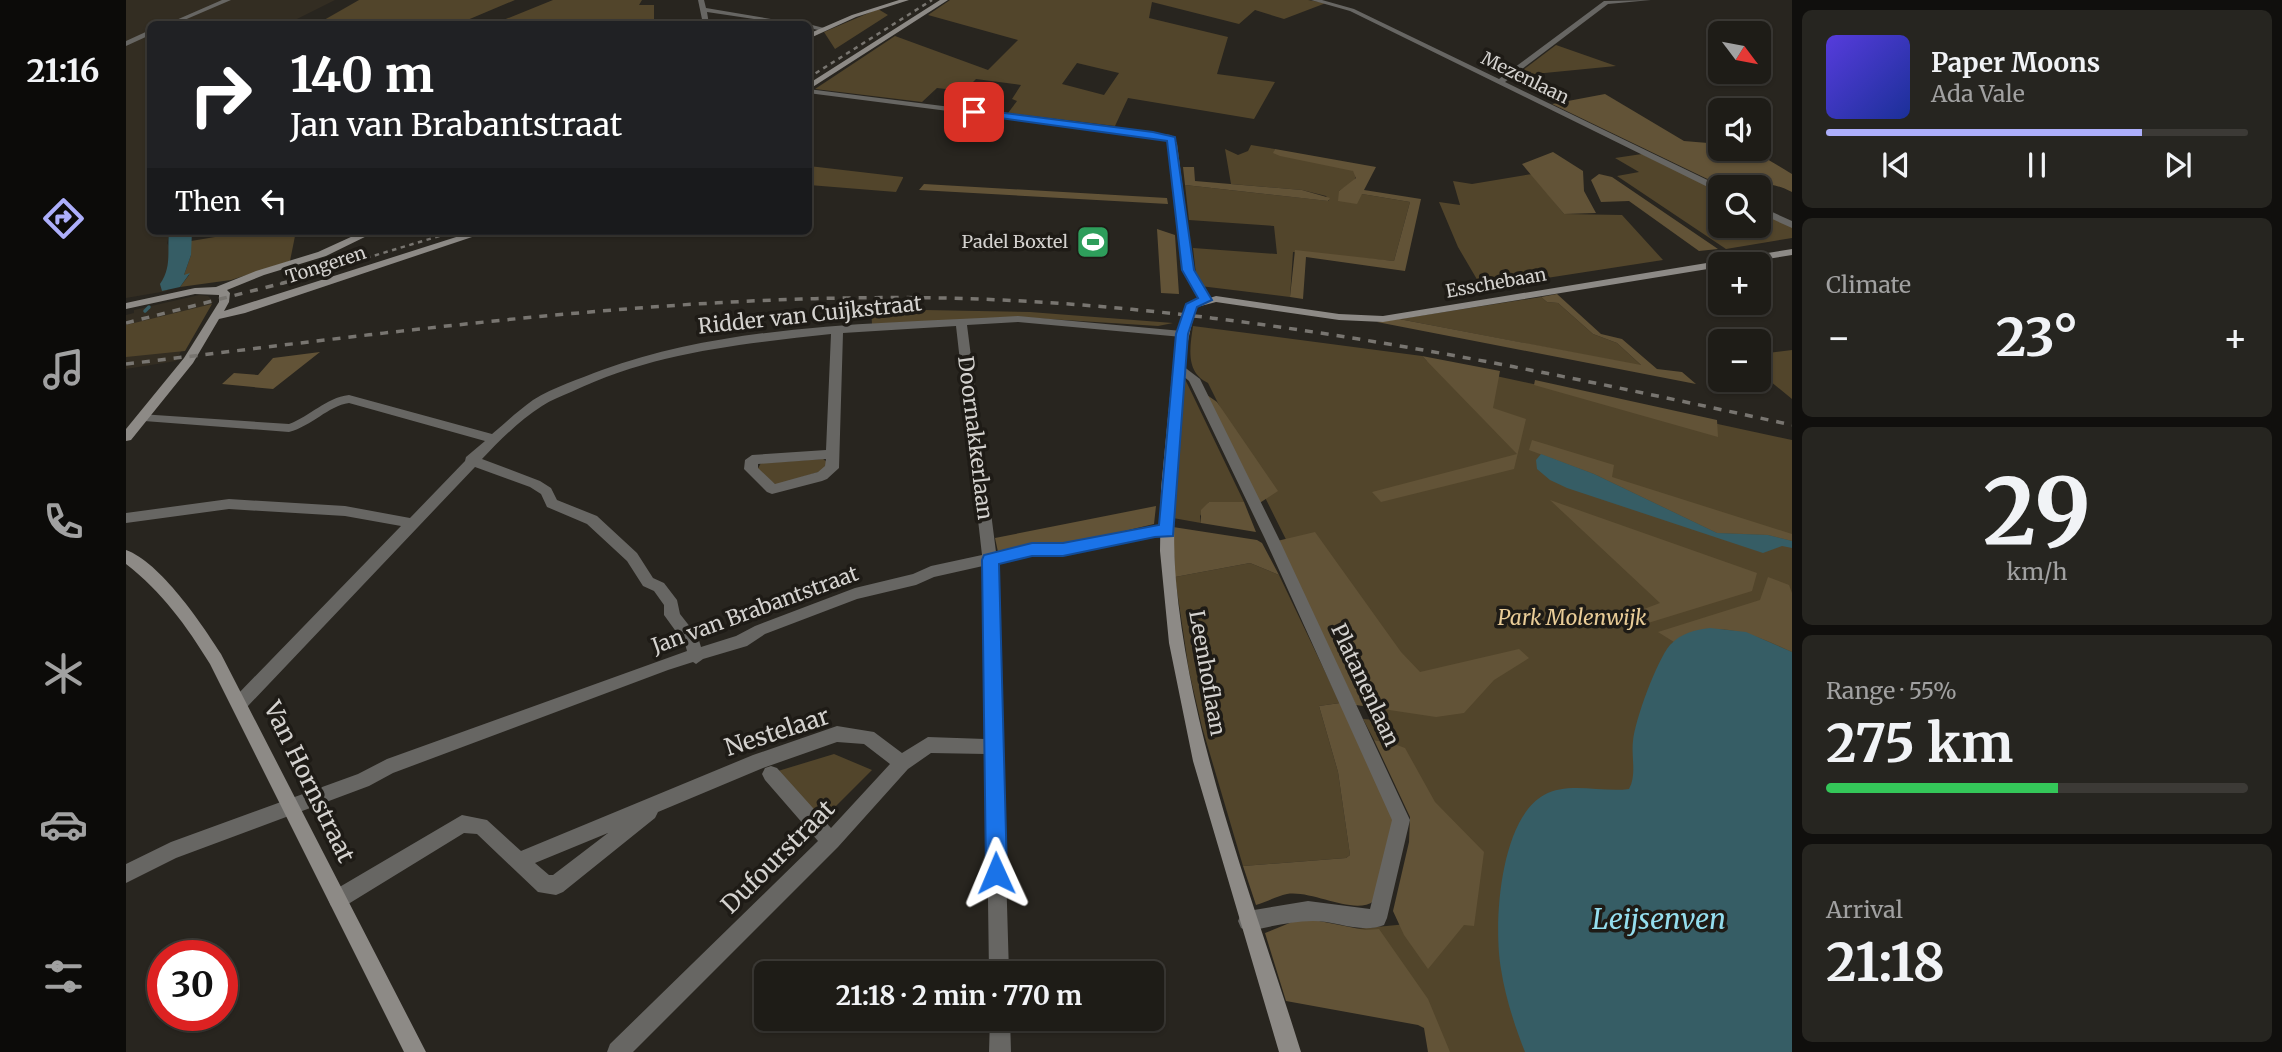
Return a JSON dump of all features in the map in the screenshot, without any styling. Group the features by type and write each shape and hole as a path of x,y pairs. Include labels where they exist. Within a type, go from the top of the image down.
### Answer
{"street":[{"path":"177,21 228,0"},
{"path":"701,0 706,21"},
{"path":"812,35 864,12 906,0"},
{"path":"812,87 945,0"},
{"name":"Mezenlaan","path":"1314,0 1352,10 1708,184"},
{"path":"1499,83 1606,2 1648,0"},
{"path":"704,10 778,21"},
{"path":"812,27 824,29"},
{"path":"126,44 147,34"},
{"path":"812,91 1168,137 1173,144 1188,270 1206,300"},
{"path":"1771,215 1792,225"},
{"path":"126,306 195,291 218,290 260,272 322,254 362,235"},
{"name":"Tongeren","path":"217,316 241,311 473,235"},
{"name":"Esschebaan","path":"1206,300 1227,300 1339,317 1382,319 1792,252"},
{"path":"126,437 189,360 217,316 225,295 218,290"},
{"name":"Leenhoflaan","path":"1206,300 1192,304 1182,334 1167,531 1169,580 1180,668 1200,760 1290,1052"},
{"name":"Ridder van Cuijkstraat","path":"241,702 471,460 538,402 584,381 636,362 723,342 837,330 1018,319 1182,334"},
{"name":"Doornakkerlaan","path":"961,323 971,387 990,560 999,961"},
{"path":"832,454 765,457 752,460 751,469 772,489 829,473 832,468 837,330"},
{"name":"Platanenlaan","path":"1179,367 1194,379 1401,820 1377,918 1356,920 1327,912 1307,912 1248,920"},
{"path":"144,417 289,428 299,426 338,399 349,399 494,439"},
{"path":"471,460 535,484 546,491 552,503 592,520 632,556 648,582 659,587 672,604 672,615 692,642 696,657"},
{"path":"126,518 229,504 345,511 411,523"},
{"name":"Jan van Brabantstraat","path":"126,874 171,851 363,780 399,762 666,664 696,657 741,641 760,630 855,594 916,579 931,572 1032,550 1063,549 1167,531"},
{"name":"Van Hornstraat","path":"126,556 154,577 181,607 241,702 415,1052"},
{"name":"Nestelaar","path":"519,861 759,761 837,734 867,737 902,763"},
{"name":"Dufourstraat","path":"618,1052 831,841 902,763 928,745 994,747"},
{"name":"Nestelaar","path":"771,774 831,841"},
{"name":"Nestelaar","path":"338,899 462,824 481,826 545,885 556,885 663,801"},
{"path":"1000,1031 1000,1052"}],"shaded area":[{"path":"126,0 335,0 293,21 147,21 147,235 169,235 167,243 180,266 167,291 126,298"},
{"path":"1605,94 1684,141 1708,143 1708,161 1769,161 1792,174 1792,192 1771,185 1771,175 1708,175 1708,179 1552,104"},
{"path":"1275,149 1376,167 1364,190 1421,199 1405,271 1306,257 1303,299 1290,297 1295,250 1394,261 1410,202 1362,194 1357,204 1338,201 1339,191 1356,178 1353,171 1280,156 1273,153"},
{"path":"1553,152 1583,171 1584,191 1596,213 1564,214 1522,164"},
{"path":"1183,167 1194,167 1195,181 1302,190 1330,198 1328,201 1185,185"},
{"path":"1599,174 1612,177 1718,249 1699,251 1629,201 1601,202 1591,180"},
{"path":"924,184 1167,198 1168,204 919,190"},
{"path":"1157,229 1175,235 1179,294 1161,293"},
{"path":"1557,294 1601,334 1622,339 1657,369 1682,372 1696,384 1377,322 1399,319 1641,365 1617,343 1593,334 1558,303 1547,302 1541,297"},
{"path":"199,295 208,296 213,301 212,304 204,307 176,361 126,369 126,315 134,313 134,310"},
{"path":"320,352 273,389 222,384 234,373 258,375 273,358"},
{"path":"1422,356 1500,371 1493,408 1526,419 1514,469 1381,502 1372,492 1517,454"},
{"path":"1535,380 1717,420 1718,437 1534,385"},
{"path":"1207,395 1217,402 1278,491 1258,504"},
{"path":"1532,440 1614,465 1612,477 1792,534 1792,541 1768,535 1717,533 1594,474 1529,450"},
{"path":"1550,500 1757,573 1752,591 1648,623 1636,612 1660,603"},
{"path":"1209,502 1244,502 1256,532 1201,523 1201,510"},
{"path":"1156,506 1154,524 1036,552 998,552 995,538"},
{"path":"1173,527 1257,540 1262,543 1279,575 1250,563 1175,577"},
{"path":"1315,532 1401,652 1420,672 1519,649 1529,658 1494,680 1464,713 1436,717 1356,705 1277,541"},
{"path":"1768,577 1789,585 1792,593 1792,652 1733,630 1703,630 1674,642 1658,632 1760,600"},
{"path":"1340,703 1393,819 1374,901 1356,906 1287,894 1256,905 1243,866 1346,858 1350,855 1338,772 1319,706"},
{"path":"1374,740 1405,748 1435,802 1484,852 1474,926 1464,925 1428,969 1404,935 1393,911 1409,842 1410,817"},
{"path":"1309,919 1365,930 1379,929 1428,999 1450,1052 1428,1052 1424,1028 1418,1025 1286,1001 1265,933 1292,922"}],"green space":[{"path":"359,0 515,0 465,21 322,21"},
{"path":"553,0 642,0 639,5 654,5 654,21 501,21"},
{"path":"950,0 1308,0 1326,3 1284,19 1255,10 1239,24 1152,2 1149,18 1228,37 1217,74 1275,82 1254,119 1128,98 1115,126 1008,113 1017,101 1012,99 1021,85 976,79 964,91 937,88 922,102 815,89 895,36 988,70 1018,40 928,15","holes":["1077,63 1119,73 1104,95 1062,84"]},
{"path":"878,9 888,15 835,49 824,32"},
{"path":"1556,45 1616,66 1515,76"},
{"path":"1251,145 1275,149 1274,152 1284,156 1339,164 1349,168 1357,174 1354,181 1339,191 1339,201 1362,194 1410,202 1394,261 1293,252 1290,297 1200,286 1197,283 1193,248 1277,254 1274,226 1189,220 1185,185 1329,201 1326,196 1302,190 1231,184 1225,149 1238,155 1248,151"},
{"path":"1642,154 1708,186 1708,237 1617,176 1639,172 1615,158"},
{"path":"812,166 903,177 896,192 812,185"},
{"path":"1532,174 1564,214 1622,215 1663,260 1482,288 1458,247 1439,202 1460,205 1453,181 1472,184"},
{"path":"1771,217 1792,227 1792,238 1726,249 1710,238 1771,238"},
{"path":"227,235 295,235 290,261 231,280 180,287 189,275 184,275 191,255 191,241"},
{"path":"1541,297 1547,302 1558,303 1593,334 1617,343 1642,366 1399,319"},
{"path":"212,304 185,351 126,357 126,325"},
{"path":"871,309 1030,312 1173,323 1158,326 1017,317 872,324"},
{"name":"Park Molenwijk","path":"1193,326 1422,356 1427,361 1792,440 1792,1052 1435,1052 1428,1021 1294,935 1407,924 1423,823 1387,742 1374,740 1363,719 1376,720 1208,383 1192,366 1190,350"},
{"path":"1792,350 1792,399 1771,382 1771,353"},
{"path":"1185,379 1244,502 1209,502 1200,516 1201,523 1173,518 1174,464"},
{"path":"823,459 827,462 825,470 776,485 757,470 761,463"},
{"path":"1250,563 1279,575 1340,703 1319,706 1338,772 1350,855 1346,858 1243,866 1202,727 1189,671 1175,577"},
{"path":"834,754 872,770 818,824 778,771"}],"water":[{"path":"169,235 192,235 191,255 184,275 190,273 180,287 162,291 160,284 168,265"},
{"path":"1541,454 1594,474 1717,533 1768,535 1792,541 1792,548 1782,546 1763,553 1567,488 1550,480 1537,469 1536,460"},
{"name":"Leijsenven","path":"1710,628 1746,632 1792,652 1792,1052 1525,1052 1503,979 1498,926 1503,874 1518,826 1529,808 1544,795 1554,791 1575,788 1629,789 1633,778 1635,731 1659,663 1670,645 1679,638"}],"waterway":[{"path":"145,311 149,307"}],"railway":[{"path":"812,75 932,0"},
{"path":"285,283 443,235"},
{"path":"126,323 285,283"},
{"path":"280,284 285,283"},
{"path":"126,364 431,328 635,308 840,298 942,298 1157,312 1263,325 1476,360 1792,425"}],"place":[{"name":"Padel Boxtel","path":"1093,242"}],"route":[{"path":"974,112 1171,139 1188,270 1206,300 1192,304 1182,334 1167,531 1063,549 1032,550 990,560 996,873"}]}
